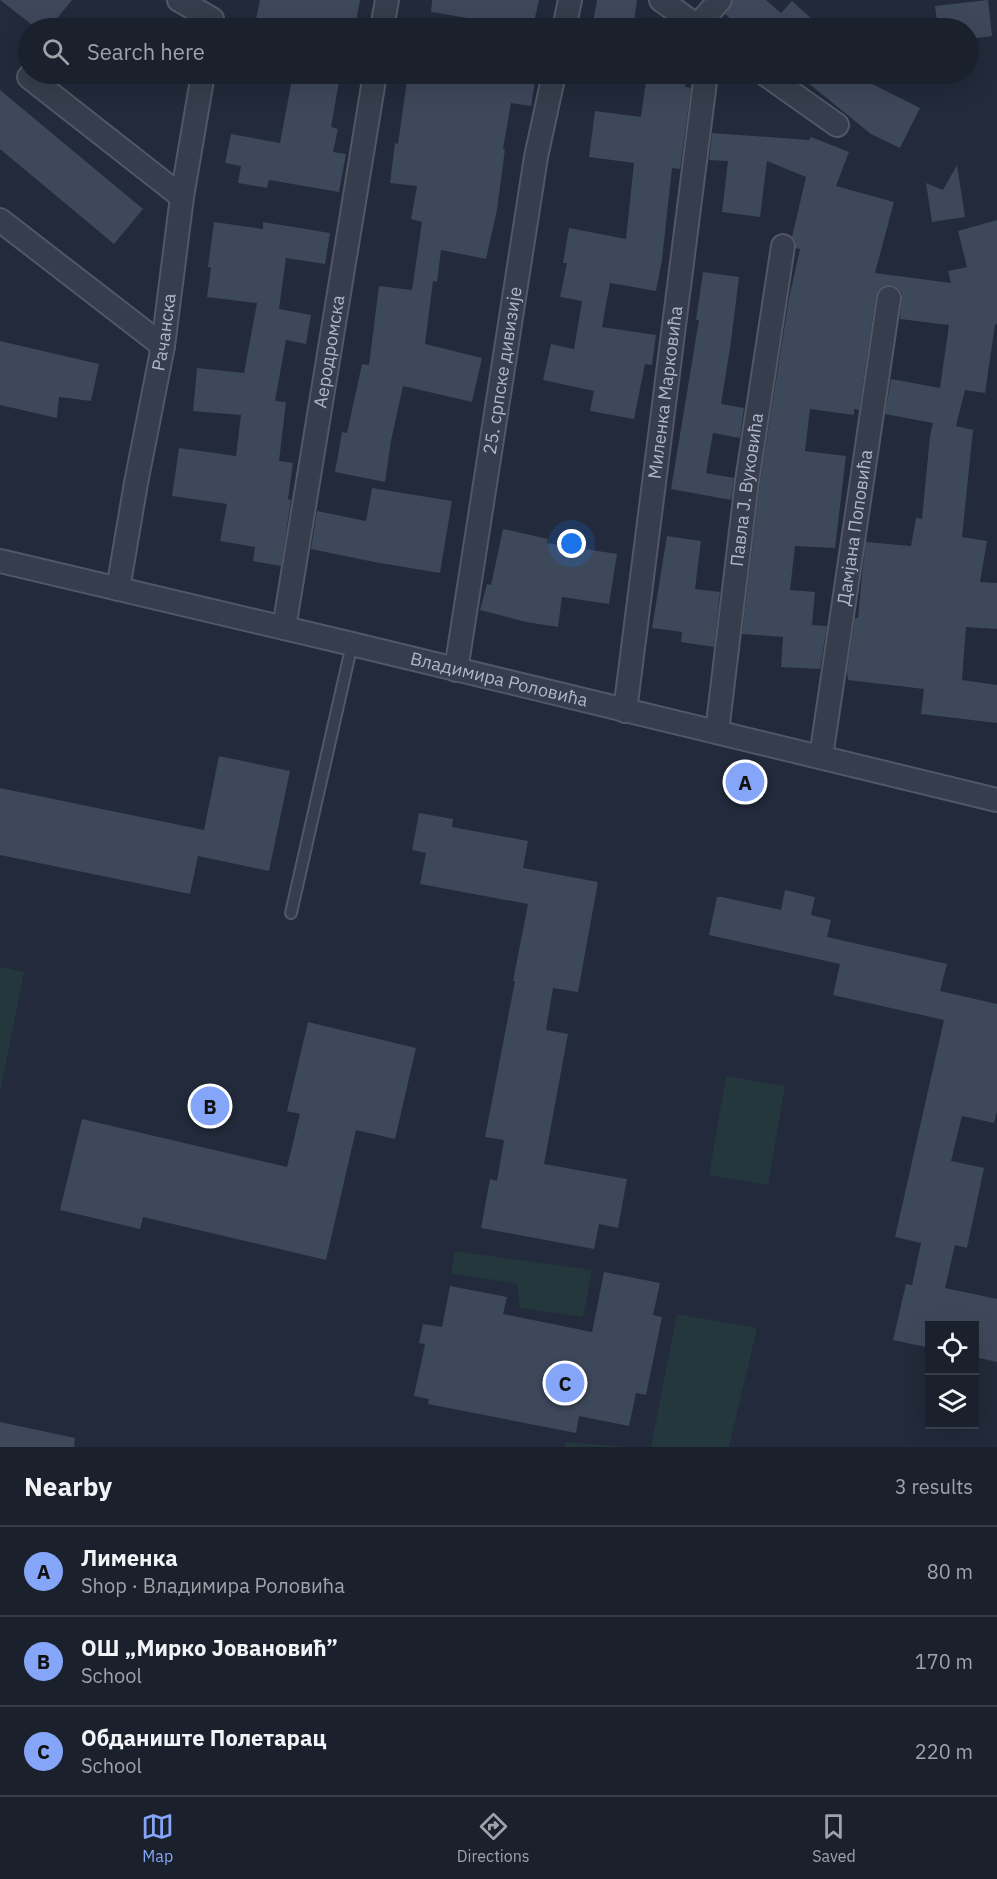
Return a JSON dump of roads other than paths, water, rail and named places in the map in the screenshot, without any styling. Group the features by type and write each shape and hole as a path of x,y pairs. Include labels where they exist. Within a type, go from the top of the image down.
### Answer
{"street":[{"path":"179,0 212,16"},
{"path":"384,18 387,0"},
{"path":"566,18 570,0"},
{"path":"660,0 685,18"},
{"path":"706,18 720,0"},
{"path":"38,84 183,197"},
{"name":"Рачанска","path":"118,590 163,346 183,197 201,84"},
{"name":"Аеродромска","path":"284,628 373,84"},
{"name":"25. српске дивизије","path":"456,670 536,157 552,84"},
{"name":"Миленка Марковића","path":"625,711 705,84"},
{"path":"779,84 837,125"},
{"path":"0,219 163,346"},
{"name":"Павла Ј. Вуковића","path":"717,732 747,481 783,246"},
{"name":"Дамјана Поповића","path":"821,757 890,298"},
{"name":"Владимира Роловића","path":"0,561 997,800"}],"lane":[{"path":"291,913 352,644"}],"place":[{"name":"Лименка","path":"745,782"},
{"name":"ОШ „Мирко Јовановић”","path":"210,1106"},
{"name":"Обданиште Полетарац","path":"565,1383"}]}
